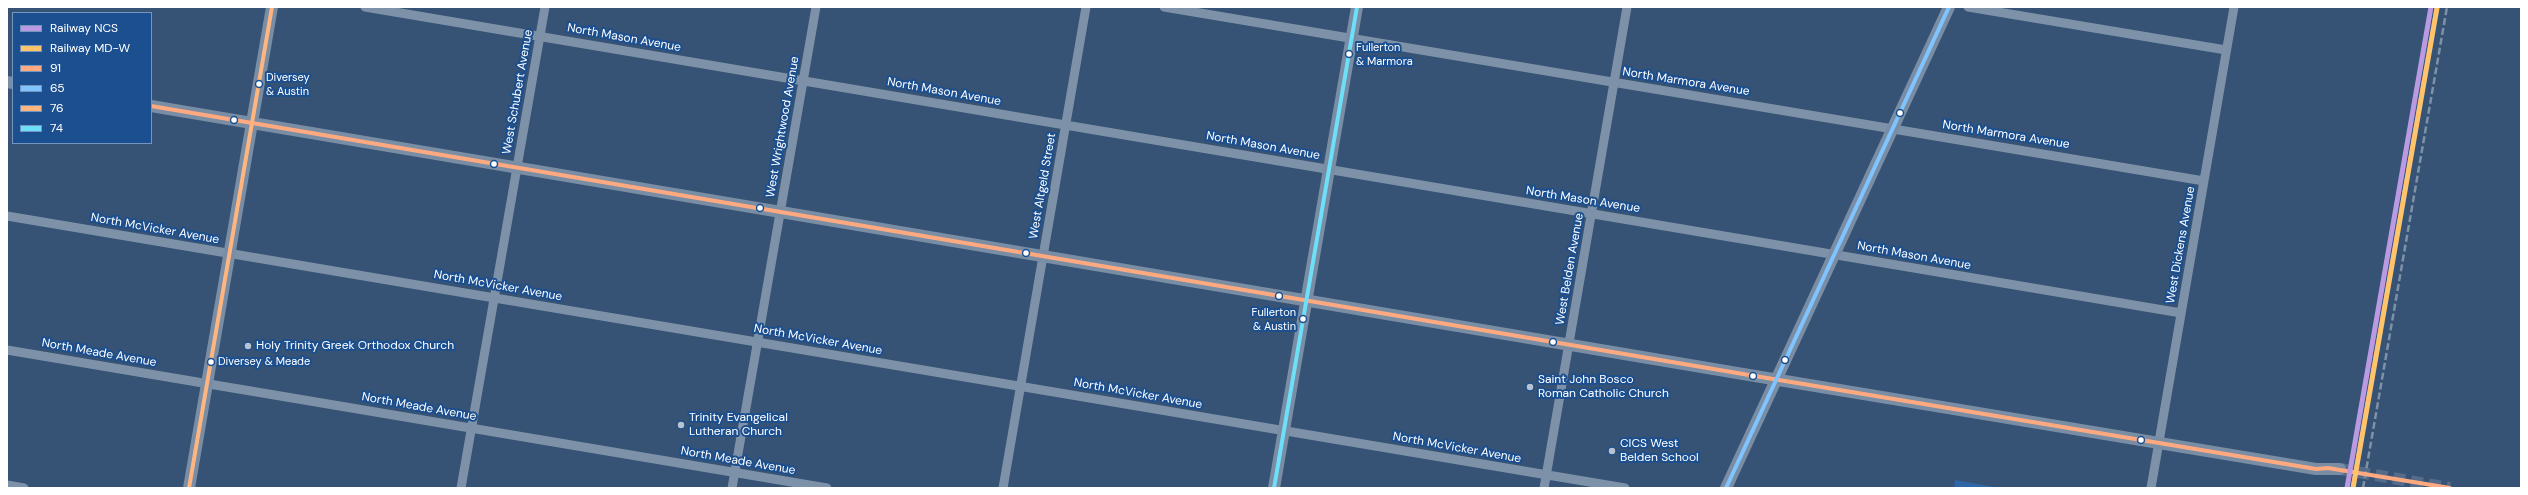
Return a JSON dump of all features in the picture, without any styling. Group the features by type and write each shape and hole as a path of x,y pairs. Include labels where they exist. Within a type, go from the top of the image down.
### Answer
{"street":[{"path":"189,488 272,7"},
{"name":"North Mason Avenue","path":"365,7 2181,313"},
{"name":"West Schubert Avenue","path":"461,488 545,7"},
{"name":"West Wrightwood Avenue","path":"732,488 816,7"},
{"name":"West Altgeld Street","path":"1003,488 1086,7"},
{"name":"North Marmora Avenue","path":"1164,7 2204,180"},
{"path":"1274,488 1357,7"},
{"name":"West Belden Avenue","path":"1544,488 1627,7"},
{"path":"1726,488 1949,7"},
{"path":"1968,7 2226,50"},
{"name":"West Dickens Avenue","path":"2151,488 2234,7"},
{"path":"152,106 1776,380 2316,469 2327,475 2339,473"},
{"name":"North McVicker Avenue","path":"7,216 1625,488"},
{"name":"North Meade Avenue","path":"7,350 827,488"},
{"path":"7,485 24,488"}],"shaded area":[{"path":"1955,480 2001,488 1954,488"}],"tunnel":[{"path":"2340,469 2450,488"}],"railway":[{"path":"2352,488 2436,7"},
{"path":"2363,488 2447,7"}],"rail line":[{"name":"NCS","path":"2347,488 2431,7"},
{"name":"MD-W","path":"2353,488 2437,8"}],"transit line":[{"name":"76","path":"189,488 272,7"},
{"name":"74","path":"1274,488 1357,7"},
{"name":"65","path":"1726,488 1949,7"},
{"name":"91","path":"152,106 1761,377 2316,469 2328,468 2450,488"}],"place":[{"name":"Fullerton & Marmora","path":"1349,54"},
{"name":"Diversey & Austin","path":"259,84"},
{"name":"Fullerton & Austin","path":"1303,319"},
{"name":"Holy Trinity Greek Orthodox Church","path":"248,346"},
{"name":"Diversey & Meade","path":"211,362"},
{"name":"Saint John Bosco Roman Catholic Church","path":"1530,387"},
{"name":"Trinity Evangelical Lutheran Church","path":"681,425"},
{"name":"CICS West Belden School","path":"1612,451"}]}
